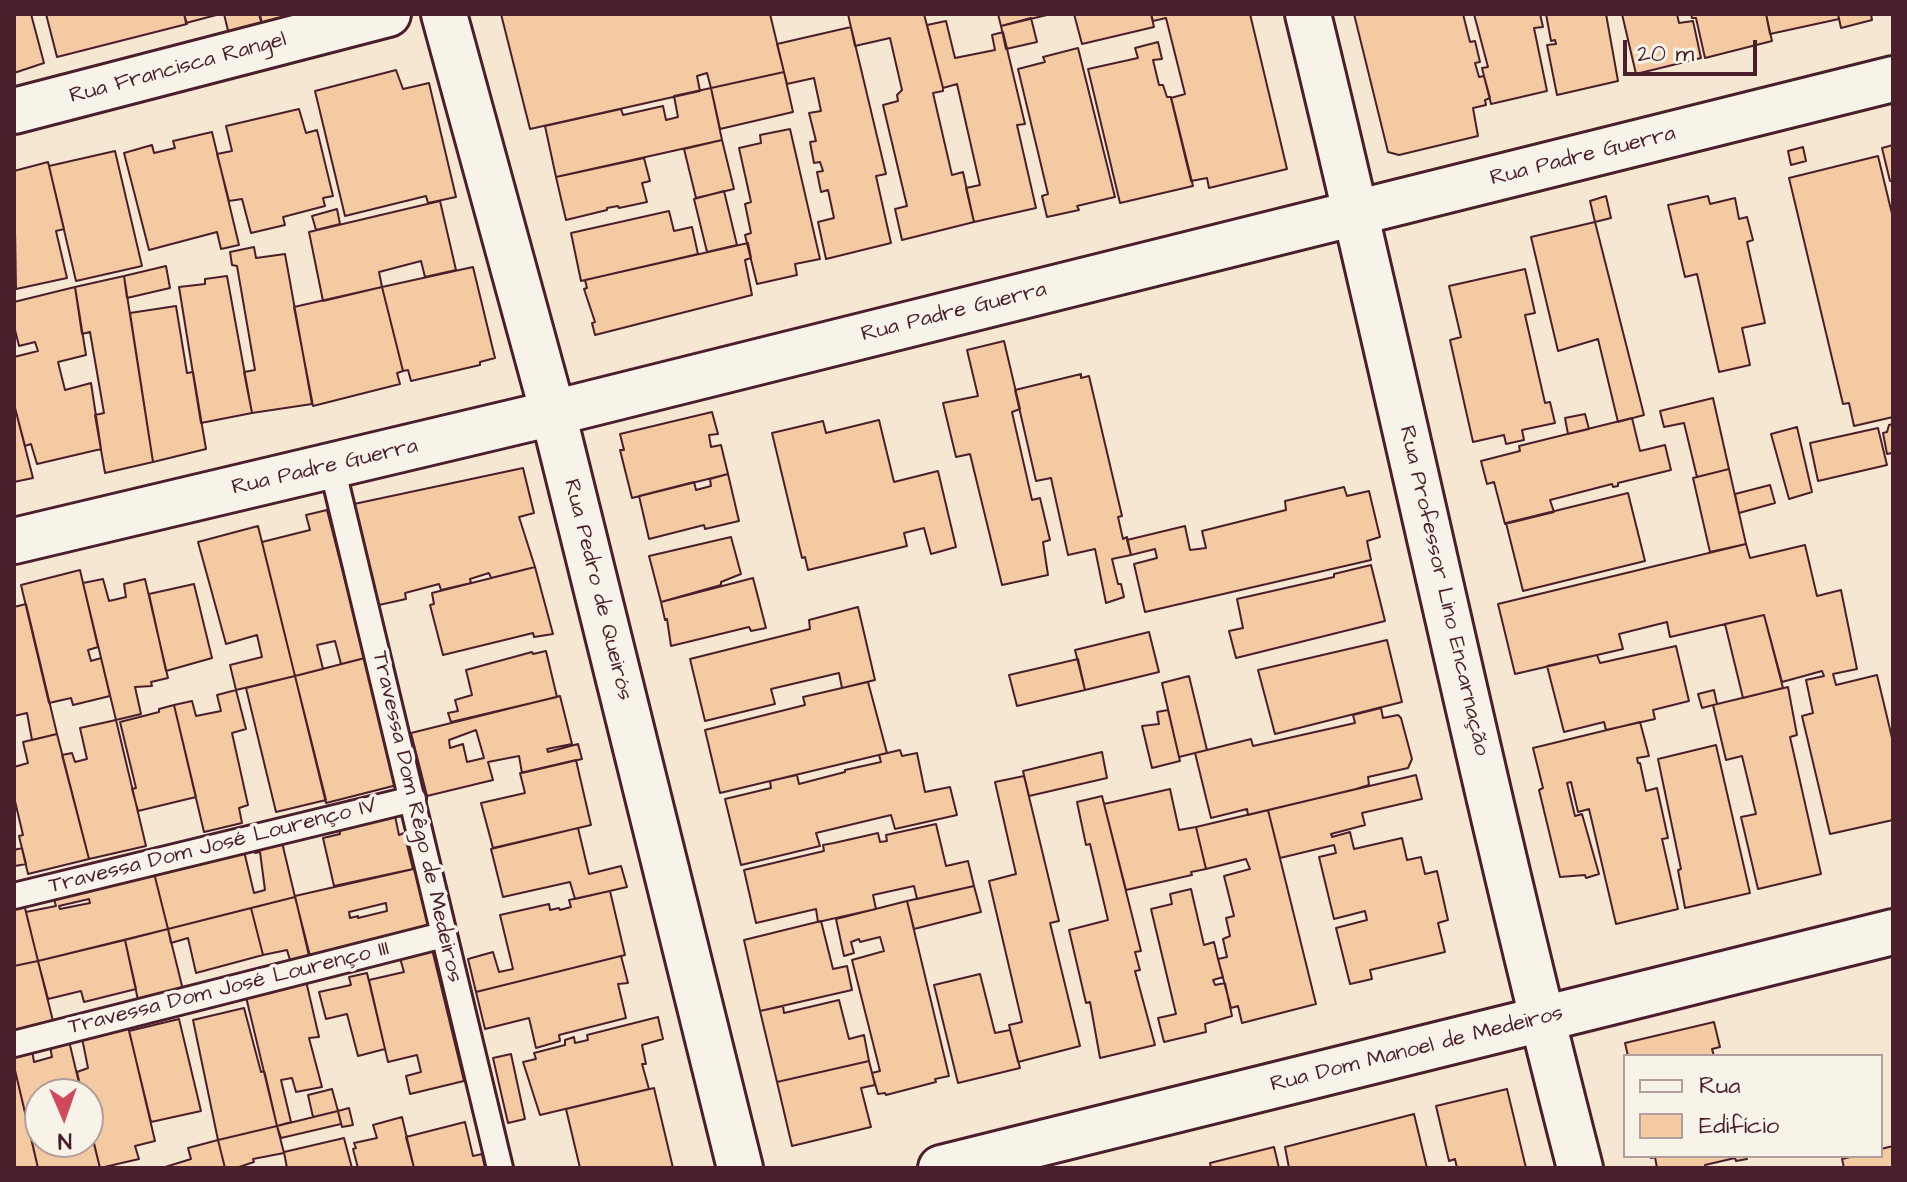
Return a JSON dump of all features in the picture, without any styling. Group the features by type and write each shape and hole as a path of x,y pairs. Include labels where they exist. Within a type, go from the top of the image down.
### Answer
{"street":[{"name":"Rua Francisca Rangel","path":"14,111 388,14"},
{"name":"Rua Pedro de Queirós","path":"444,14 553,413 740,1168"},
{"name":"Rua Professor Lino Encarnação","path":"1308,14 1357,214 1541,1019 1580,1168"},
{"name":"Rua Padre Guerra","path":"14,541 553,413 1893,79"},
{"name":"Rua Dom Manoel de Medeiros","path":"941,1168 1893,932"}],"lane":[{"name":"Travessa Dom Rêgo de Medeiros","path":"332,467 500,1168"},
{"name":"Travessa Dom José Lourenço IV","path":"14,896 413,799"},
{"name":"Travessa Dom José Lourenço III","path":"14,1044 443,935"}],"building":[{"path":"14,14 31,14 44,63 14,73"},
{"path":"46,14 184,14 187,24 57,57"},
{"path":"184,14 220,14 186,23"},
{"path":"224,14 259,14 264,32 230,39"},
{"path":"309,14 264,32 260,15"},
{"path":"501,14 770,14 784,72 711,88 707,73 697,76 700,91 530,129"},
{"path":"848,14 924,14 943,88 943,91 933,93 952,175 963,172 974,222 902,240 895,209 907,206 883,105 898,101 897,95 902,90 890,38 855,46"},
{"path":"998,14 1051,14 1001,26"},
{"path":"1074,14 1151,14 1154,27 1082,44"},
{"path":"1151,14 1250,14 1287,169 1209,188 1207,178 1191,181 1171,98 1185,94 1166,18 1153,21"},
{"path":"1354,14 1463,14 1470,42 1475,41 1480,62 1475,63 1479,77 1484,76 1490,98 1485,100 1486,105 1473,108 1478,136 1399,155 1388,152"},
{"path":"1474,14 1540,14 1543,27 1534,28 1547,91 1491,104 1482,68 1488,67"},
{"path":"1546,14 1606,14 1618,81 1557,95 1547,45 1556,44 1555,40 1551,41"},
{"path":"1622,14 1677,14 1679,23 1693,21 1701,58 1636,74"},
{"path":"1691,14 1766,14 1772,41 1705,58 1696,18 1692,18"},
{"path":"1766,14 1838,14 1839,19 1770,34"},
{"path":"1838,14 1871,14 1872,20 1841,28"},
{"path":"1031,18 1037,42 1006,49 1001,26"},
{"path":"946,21 955,58 995,50 992,35 1003,32 1025,124 1017,125 1036,208 974,222 966,188 980,185 957,84 943,88 927,25"},
{"path":"851,27 886,174 876,176 891,243 826,259 818,222 834,218 828,190 821,192 817,172 823,171 820,162 814,163 810,142 816,141 809,113 821,111 814,78 787,84 777,44"},
{"path":"1158,42 1162,59 1153,60 1159,85 1163,85 1167,97 1171,97 1193,186 1120,203 1088,69 1138,58 1135,48"},
{"path":"1078,48 1115,197 1047,217 1042,196 1048,194 1018,69 1045,62 1043,57"},
{"path":"396,70 403,89 429,83 456,197 428,203 426,196 345,216 315,91"},
{"path":"784,72 793,112 720,129 711,88"},
{"path":"711,88 722,140 556,177 545,126 621,109 623,115 663,106 666,120 678,117 674,96"},
{"path":"299,109 306,133 317,130 333,196 323,198 325,206 283,217 285,225 251,233 242,199 229,201 217,154 232,151 226,126"},
{"path":"790,129 820,259 795,264 797,275 757,284 745,235 751,233 745,204 751,202 739,148 761,143 760,135"},
{"path":"212,132 239,245 221,249 217,232 149,250 124,153 152,145 154,153 175,148 173,141"},
{"path":"722,140 734,189 696,198 684,149"},
{"path":"1893,145 1893,181 1890,181 1882,148"},
{"path":"1803,147 1806,161 1791,165 1788,151"},
{"path":"115,151 142,266 76,281 49,166"},
{"path":"1878,156 1893,218 1893,417 1854,426 1849,403 1843,404 1789,178"},
{"path":"644,158 650,181 642,183 647,202 607,208 566,220 556,177"},
{"path":"48,162 64,229 56,231 67,278 16,289 14,171"},
{"path":"724,191 737,245 707,252 694,199"},
{"path":"1606,196 1611,218 1595,222 1590,201"},
{"path":"1708,196 1710,204 1735,198 1739,219 1747,217 1753,240 1747,242 1765,323 1742,328 1750,365 1719,372 1697,274 1685,277 1668,205"},
{"path":"440,201 456,270 425,277 421,261 379,272 382,287 323,301 309,232"},
{"path":"337,209 340,224 316,230 312,216"},
{"path":"669,211 674,231 692,227 698,254 581,281 571,233"},
{"path":"1595,222 1644,415 1618,422 1598,339 1558,351 1531,237"},
{"path":"748,243 751,258 745,260 752,295 595,335 592,323 595,322 584,289 587,288 585,280"},
{"path":"254,247 256,258 285,254 312,404 252,413 244,372 255,370 237,266 232,265 230,252"},
{"path":"166,266 170,288 127,298 124,276"},
{"path":"473,267 495,358 480,362 480,365 411,381 408,370 403,371 382,287"},
{"path":"1525,269 1535,313 1525,315 1545,403 1550,402 1555,423 1522,430 1524,440 1506,444 1504,435 1473,442 1450,340 1461,337 1449,286"},
{"path":"124,276 153,462 105,473 95,415 104,413 90,332 82,334 75,287"},
{"path":"227,276 252,413 201,423 179,287 205,284 205,279"},
{"path":"75,287 86,355 58,362 65,390 91,383 101,449 37,464 31,444 25,446 14,404 14,357 38,351 35,342 19,346 14,326 14,302"},
{"path":"382,287 403,371 397,373 400,384 313,406 294,307"},
{"path":"176,306 187,373 193,372 206,449 153,462 130,313"},
{"path":"1004,341 1020,409 1012,412 1032,500 1040,498 1050,540 1043,542 1048,575 1002,585 970,454 956,457 943,403 978,396 967,350"},
{"path":"1081,374 1081,378 1089,376 1122,516 1118,517 1123,539 1127,537 1131,555 1112,559 1124,597 1106,603 1095,549 1068,555 1051,478 1036,481 1015,390"},
{"path":"1713,398 1729,469 1697,477 1684,423 1664,427 1660,411"},
{"path":"14,404 33,478 14,482"},
{"path":"712,412 718,434 709,435 711,447 721,445 728,474 632,498 620,450 624,450 620,434"},
{"path":"1585,414 1589,429 1568,434 1565,418"},
{"path":"1632,418 1640,451 1665,445 1671,470 1618,483 1618,486 1613,487 1612,484 1550,500 1554,512 1505,524 1494,482 1487,484 1481,461 1520,451 1519,446"},
{"path":"879,420 894,482 938,471 956,547 931,554 924,528 904,533 907,546 808,570 805,557 802,558 772,433 823,421 826,433"},
{"path":"1893,424 1893,457 1892,453 1887,454 1883,433"},
{"path":"1797,427 1812,492 1789,499 1771,434"},
{"path":"1878,428 1887,465 1818,481 1810,443"},
{"path":"523,468 534,513 519,517 535,567 491,578 489,573 470,579 471,583 441,590 439,584 405,593 406,599 379,605 354,504"},
{"path":"1729,469 1746,544 1710,552 1693,478"},
{"path":"728,474 739,521 705,529 704,525 649,539 639,496 694,482 696,490 711,486 710,479"},
{"path":"1770,485 1775,503 1739,513 1735,494"},
{"path":"1344,487 1347,496 1369,491 1380,537 1367,541 1371,560 1145,612 1134,564 1157,558 1155,549 1131,555 1127,540 1185,526 1190,550 1206,548 1202,531 1286,510 1285,501"},
{"path":"1628,493 1645,561 1523,591 1506,523"},
{"path":"327,510 365,658 341,664 335,641 317,645 323,669 295,676 262,542 310,530 306,515"},
{"path":"258,526 295,676 236,690 230,665 262,657 257,635 226,644 198,542"},
{"path":"731,537 741,574 721,582 721,585 661,602 649,556"},
{"path":"1746,544 1750,558 1805,545 1817,596 1841,590 1857,669 1833,674 1836,685 1877,675 1893,742 1893,820 1830,834 1802,716 1813,713 1806,680 1824,676 1822,671 1782,682 1764,615 1670,637 1667,622 1619,634 1623,649 1515,674 1498,604"},
{"path":"1371,565 1385,621 1236,658 1229,631 1243,628 1237,599 1334,577 1334,574"},
{"path":"535,567 553,634 534,637 533,633 443,655 430,605 434,604 432,593"},
{"path":"80,570 98,647 88,650 91,661 101,658 110,696 73,705 71,698 49,703 21,585"},
{"path":"753,578 766,628 751,631 749,627 671,646 661,602"},
{"path":"103,579 109,601 126,597 124,584 145,579 168,678 151,682 152,686 135,687 141,714 116,720 83,583"},
{"path":"194,584 212,658 166,671 149,594"},
{"path":"26,604 57,734 32,740 27,713 14,716 14,607"},
{"path":"858,607 875,680 842,688 839,673 771,689 775,704 705,721 690,659 810,629 809,620"},
{"path":"1764,615 1783,688 1743,698 1725,624"},
{"path":"1149,632 1159,672 1085,690 1075,650"},
{"path":"1387,640 1402,702 1275,734 1258,670"},
{"path":"1676,646 1689,701 1653,710 1655,719 1606,730 1604,722 1564,732 1547,666 1597,655 1600,663"},
{"path":"546,651 557,697 451,722 448,713 458,711 455,700 472,695 466,670"},
{"path":"365,658 397,785 326,803 295,676"},
{"path":"1078,659 1085,690 1017,706 1009,675"},
{"path":"295,676 326,800 276,812 246,688"},
{"path":"1189,676 1207,750 1179,757 1162,683"},
{"path":"868,682 887,753 720,793 705,730 805,705 803,697"},
{"path":"1788,687 1797,735 1790,737 1821,874 1758,889 1741,817 1756,814 1742,756 1726,760 1713,705"},
{"path":"236,690 246,729 232,733 248,805 239,808 242,823 204,832 174,705 192,701 196,716 221,711 217,695"},
{"path":"1714,690 1717,704 1702,708 1698,694"},
{"path":"560,696 572,744 547,749 548,752 578,744 582,759 522,773 519,756 488,762 493,780 427,796 411,733","holes":["476,730 484,758 467,762 463,744 450,748 449,740"]},
{"path":"174,705 196,797 138,811 132,789 136,788 120,722"},
{"path":"1381,708 1383,718 1398,715 1401,718 1412,759 1408,768 1368,777 1369,785 1356,789 1248,815 1247,809 1211,818 1195,753 1251,739 1253,746 1355,723 1353,715"},
{"path":"1168,710 1180,761 1152,768 1142,726 1159,724 1157,712"},
{"path":"116,720 146,846 89,859 62,755 72,753 75,762 87,759 80,728"},
{"path":"1640,722 1649,756 1637,758 1638,763 1646,791 1657,788 1668,838 1662,839 1678,909 1616,924 1589,809 1578,812 1571,782 1567,783 1575,816 1582,814 1599,874 1586,878 1585,875 1560,877 1539,790 1543,788 1533,748"},
{"path":"57,734 89,859 28,874 19,836 23,835 14,797 14,767 28,763 23,742"},
{"path":"1716,745 1750,893 1685,908 1678,870 1681,869 1658,759"},
{"path":"900,750 902,756 917,753 925,792 950,787 957,815 895,829 891,815 816,833 820,846 741,865 725,799 771,788 770,781 797,775 799,784 881,762 879,755"},
{"path":"1102,752 1107,778 1029,796 1023,771"},
{"path":"576,760 591,825 493,848 481,803 525,793 520,773"},
{"path":"1416,775 1422,799 1362,813 1365,825 1331,834 1332,837 1350,832 1354,849 1402,838 1407,860 1421,857 1425,874 1437,871 1448,920 1438,923 1445,952 1370,970 1372,979 1350,984 1336,928 1367,920 1365,911 1334,919 1319,857 1336,853 1334,845 1280,858 1268,810"},
{"path":"1024,776 1059,921 1050,923 1080,1046 1018,1062 1009,1025 1022,1022 989,881 1016,874 995,782"},
{"path":"1170,789 1179,830 1196,827 1206,869 1126,890 1104,804"},
{"path":"1102,796 1141,951 1135,952 1140,970 1135,971 1155,1045 1100,1058 1090,1002 1086,1003 1069,930 1108,920 1077,802"},
{"path":"1268,810 1316,1004 1242,1023 1238,1006 1231,1008 1218,959 1227,957 1223,939 1230,936 1226,918 1234,916 1224,876 1250,869 1246,859 1206,869 1196,827"},
{"path":"394,811 399,835 404,833 413,869 334,886 323,838 340,834 338,824"},
{"path":"936,824 946,866 968,861 974,886 917,899 914,886 873,895 876,909 818,922 816,909 756,923 744,870 824,851 823,845 878,833 880,842 887,841 886,835"},
{"path":"578,828 589,874 621,866 627,887 575,899 570,882 503,897 491,849"},
{"path":"281,838 295,897 168,929 153,869 243,847 254,893 265,890 260,852 255,853 253,845"},
{"path":"22,848 26,864 15,866 14,850"},
{"path":"418,868 431,930 310,960 295,896","holes":["386,903 387,911 358,918 350,918 349,912"]},
{"path":"153,869 168,929 38,961 26,912 56,906 52,893","holes":["89,899 90,903 60,909 59,906"]},
{"path":"974,886 981,912 914,929 907,901"},
{"path":"1191,889 1204,945 1214,942 1223,977 1213,980 1215,985 1225,983 1232,1016 1205,1024 1206,1032 1164,1042 1158,1018 1176,1014 1151,909 1172,904 1170,894"},
{"path":"610,891 625,955 476,992 468,959 493,952 499,972 513,969 500,915 549,904 550,910 560,910 571,907 569,900"},
{"path":"295,897 310,956 290,960 287,950 263,955 251,908"},
{"path":"23,900 38,961 14,966 14,903"},
{"path":"907,901 949,1076 886,1095 878,1094 872,1073 880,1071 852,960 884,951 880,937 860,942 859,939 851,942 854,953 844,956 836,919"},
{"path":"251,908 263,955 196,973 188,938 171,943 168,929"},
{"path":"821,921 833,969 847,966 852,990 760,1011 744,940"},
{"path":"168,929 183,990 138,1000 125,940"},
{"path":"125,940 136,989 84,1002 81,991 48,999 38,961"},
{"path":"432,949 464,1081 410,1094 406,1076 421,1072 417,1055 388,1062 369,980 404,972 400,958"},
{"path":"621,956 628,983 618,984 626,1018 559,1035 560,1041 536,1048 529,1018 485,1029 476,992"},
{"path":"38,961 53,1021 14,1030 14,966"},
{"path":"367,973 385,1049 358,1056 347,1014 326,1019 319,992 351,985 349,977"},
{"path":"980,974 995,1033 1010,1030 1020,1068 958,1083 934,985"},
{"path":"306,981 319,1037 309,1038 322,1087 296,1092 292,1078 281,1080 291,1122 277,1126 246,997"},
{"path":"839,1000 849,1039 864,1035 869,1061 777,1082 760,1011 783,1006 784,1013"},
{"path":"244,1008 261,1072 265,1074 277,1126 218,1140 193,1020"},
{"path":"658,1017 663,1039 642,1045 646,1064 642,1064 649,1089 540,1115 523,1062 536,1059 534,1053 565,1045 565,1040 574,1037 575,1043 588,1040 587,1035"},
{"path":"179,1019 201,1111 151,1122 129,1031"},
{"path":"1714,1022 1720,1047 1712,1049 1713,1054 1628,1054 1625,1043"},
{"path":"128,1026 155,1141 135,1146 139,1159 100,1168 98,1158 104,1158 104,1078 78,1078 77,1072 88,1068 82,1038"},
{"path":"69,1041 78,1078 24,1078 24,1108 14,1055 32,1050 34,1062 52,1057 50,1046"},
{"path":"511,1054 525,1119 508,1123 493,1058"},
{"path":"869,1061 875,1085 861,1088 871,1127 792,1146 777,1082"},
{"path":"14,1066 24,1108 24,1158 36,1158 38,1168 14,1168"},
{"path":"654,1088 673,1168 580,1168 566,1109"},
{"path":"332,1089 338,1111 313,1117 308,1095"},
{"path":"1507,1089 1526,1168 1457,1168 1455,1159 1449,1161 1436,1106"},
{"path":"349,1108 353,1125 342,1127 338,1111"},
{"path":"338,1111 341,1124 281,1138 277,1126"},
{"path":"1414,1114 1427,1168 1289,1168 1285,1147"},
{"path":"402,1117 414,1168 358,1168 354,1143 377,1138 373,1125"},
{"path":"465,1122 473,1156 482,1154 485,1168 414,1168 406,1137"},
{"path":"277,1126 284,1153 253,1159 254,1162 236,1168 225,1168 218,1140"},
{"path":"344,1138 352,1168 287,1168 284,1152"},
{"path":"218,1140 225,1168 162,1168 191,1159 188,1148"},
{"path":"1893,1146 1893,1168 1844,1168 1842,1159 1883,1158 1883,1148"},
{"path":"1274,1147 1279,1168 1211,1168 1210,1163"},
{"path":"36,1158 98,1158 100,1168 38,1168"},
{"path":"1655,1158 1735,1158 1705,1165 1706,1168 1657,1168"}]}
